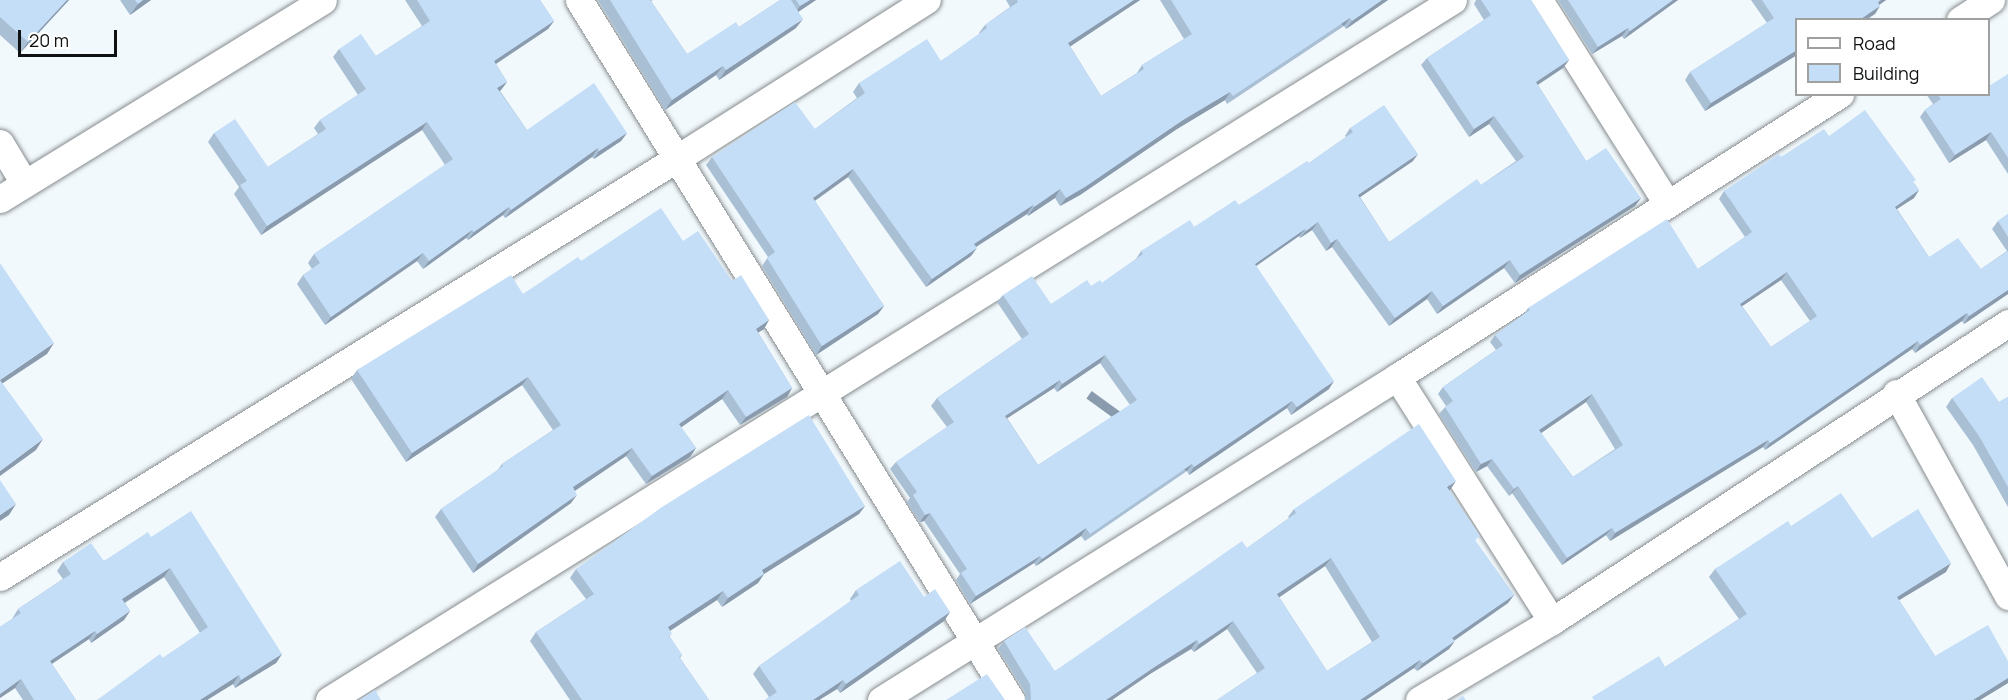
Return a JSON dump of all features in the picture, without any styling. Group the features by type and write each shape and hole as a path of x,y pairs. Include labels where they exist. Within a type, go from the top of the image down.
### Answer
{"street":[{"path":"0,199 323,0"},
{"path":"579,0 820,394 1011,700"},
{"path":"0,577 676,159 927,0"},
{"path":"329,700 1453,0"},
{"path":"1539,0 1667,203"},
{"path":"1963,18 1991,0"},
{"path":"881,700 1397,377 1837,96"},
{"path":"0,143 24,183"},
{"path":"1419,700 1552,621 1896,393 2008,323"},
{"path":"1397,377 1552,621"},
{"path":"1896,393 2008,596"}],"building":[{"path":"0,0 67,0 28,42 0,17"},
{"path":"417,0 540,0 554,21 494,61 507,82 497,88 527,130 594,83 627,133 599,151 598,148 511,210 509,207 474,232 472,230 429,261 423,253 331,317 303,275 320,263 314,254 453,159 427,122 267,226 240,185 247,181 214,133 235,119 268,167 326,129 320,120 366,89 339,49 361,34 376,56 430,21"},
{"path":"610,0 650,0 687,54 736,22 739,27 780,0 791,0 803,19 726,70 723,66 672,100"},
{"path":"796,0 810,0 800,6"},
{"path":"1017,0 1134,0 1068,43 1101,96 1144,69 1142,65 1192,34 1171,0 1382,0 1352,21 1350,18 1233,96 1230,92 1183,120 1085,187 1066,198 1060,189 1034,207 1033,205 974,244 977,248 932,279 853,169 813,198 884,306 822,346 767,258 775,252 712,157 795,102 815,129 865,93 859,83 927,39 941,61 987,28 985,25 1018,2"},
{"path":"1481,0 1531,0 1569,60 1536,82 1586,161 1606,148 1641,198 1520,275 1510,260 1443,306 1432,291 1395,318 1337,239 1331,243 1318,222 1306,231 1305,229 1255,264 1334,381 1297,407 1292,401 1194,467 1192,464 1090,534 1086,528 1042,559 1040,556 976,596 961,573 967,569 930,513 925,515 913,495 917,492 896,462 954,422 937,398 1029,334 1003,295 1032,276 1051,304 1087,280 1091,286 1100,280 1102,283 1143,254 1141,251 1190,220 1194,227 1235,200 1239,205 1307,161 1309,163 1353,132 1350,128 1384,105 1418,154 1358,195 1389,242 1477,179 1481,185 1524,157 1494,116 1474,129 1427,58 1491,15","holes":["1105,355 1137,400 1038,465 1005,416 1060,380 1062,384"]},
{"path":"1568,0 1673,0 1630,31 1628,28 1598,47"},
{"path":"1762,0 1881,0 1878,2 1880,6 1862,18 1795,18 1795,51 1711,103 1690,72 1774,18"},
{"path":"2008,74 2008,158 1991,132 1955,155 1925,110 1941,99 1939,96 1990,96 1990,85"},
{"path":"1865,110 1916,180 1913,182 1919,190 1895,207 1929,257 1958,238 1981,269 2008,251 2008,290 1969,316 1967,313 1920,345 1918,341 1770,443 1768,440 1615,533 1612,528 1567,558 1518,486 1514,489 1492,459 1481,464 1445,407 1453,401 1443,387 1503,345 1495,335 1530,310 1528,308 1667,219 1698,269 1752,232 1724,191 1779,154 1781,157 1824,129 1829,136","holes":["1787,272 1817,316 1771,347 1740,304","1592,394 1623,445 1573,477 1539,430"]},
{"path":"661,208 683,241 698,231 732,281 741,275 769,320 756,329 792,388 746,417 728,390 679,424 696,448 652,476 632,448 573,487 577,495 478,564 441,509 503,466 502,464 561,425 528,377 412,453 357,370 511,275 523,294 578,257 581,261"},
{"path":"2008,214 2008,237 1998,221"},
{"path":"0,263 54,343 0,380"},
{"path":"1982,377 1999,402 2008,397 2008,487 1979,436 1952,398"},
{"path":"0,380 43,439 0,471"},
{"path":"809,415 865,506 762,570 764,574 728,598 723,591 668,627 672,634 669,636 682,655 679,657 709,700 582,700 536,632 594,594 576,569 662,507"},
{"path":"1419,424 1456,481 1447,487 1480,536 1475,540 1514,595 1452,638 1455,641 1423,663 1420,660 1360,700 1217,700 1265,668 1233,621 1199,644 1197,640 1106,700 1030,700 1030,684 1004,641 1025,627 1055,671 1242,541 1247,548 1296,513 1294,509","holes":["1331,558 1380,637 1327,671 1277,594"]},
{"path":"0,480 16,504 0,515"},
{"path":"1841,493 1872,538 1918,509 1951,563 1897,597 1935,656 1988,625 2008,661 2008,678 1973,700 1594,700 1592,697 1659,656 1665,667 1747,614 1715,569 1788,521 1791,526"},
{"path":"191,511 282,654 241,680 239,675 200,700 97,700 160,654 163,658 208,627 170,568 122,599 130,611 97,634 95,631 50,661 76,700 34,700 21,679 0,694 0,627 21,613 18,609 71,574 63,562 91,543 104,561 148,532 151,537"},
{"path":"900,561 924,597 935,589 950,612 846,684 843,680 813,700 765,700 777,692 759,666 859,595 856,590"},
{"path":"987,674 1005,700 946,700"},
{"path":"375,690 381,700 360,700"}]}
